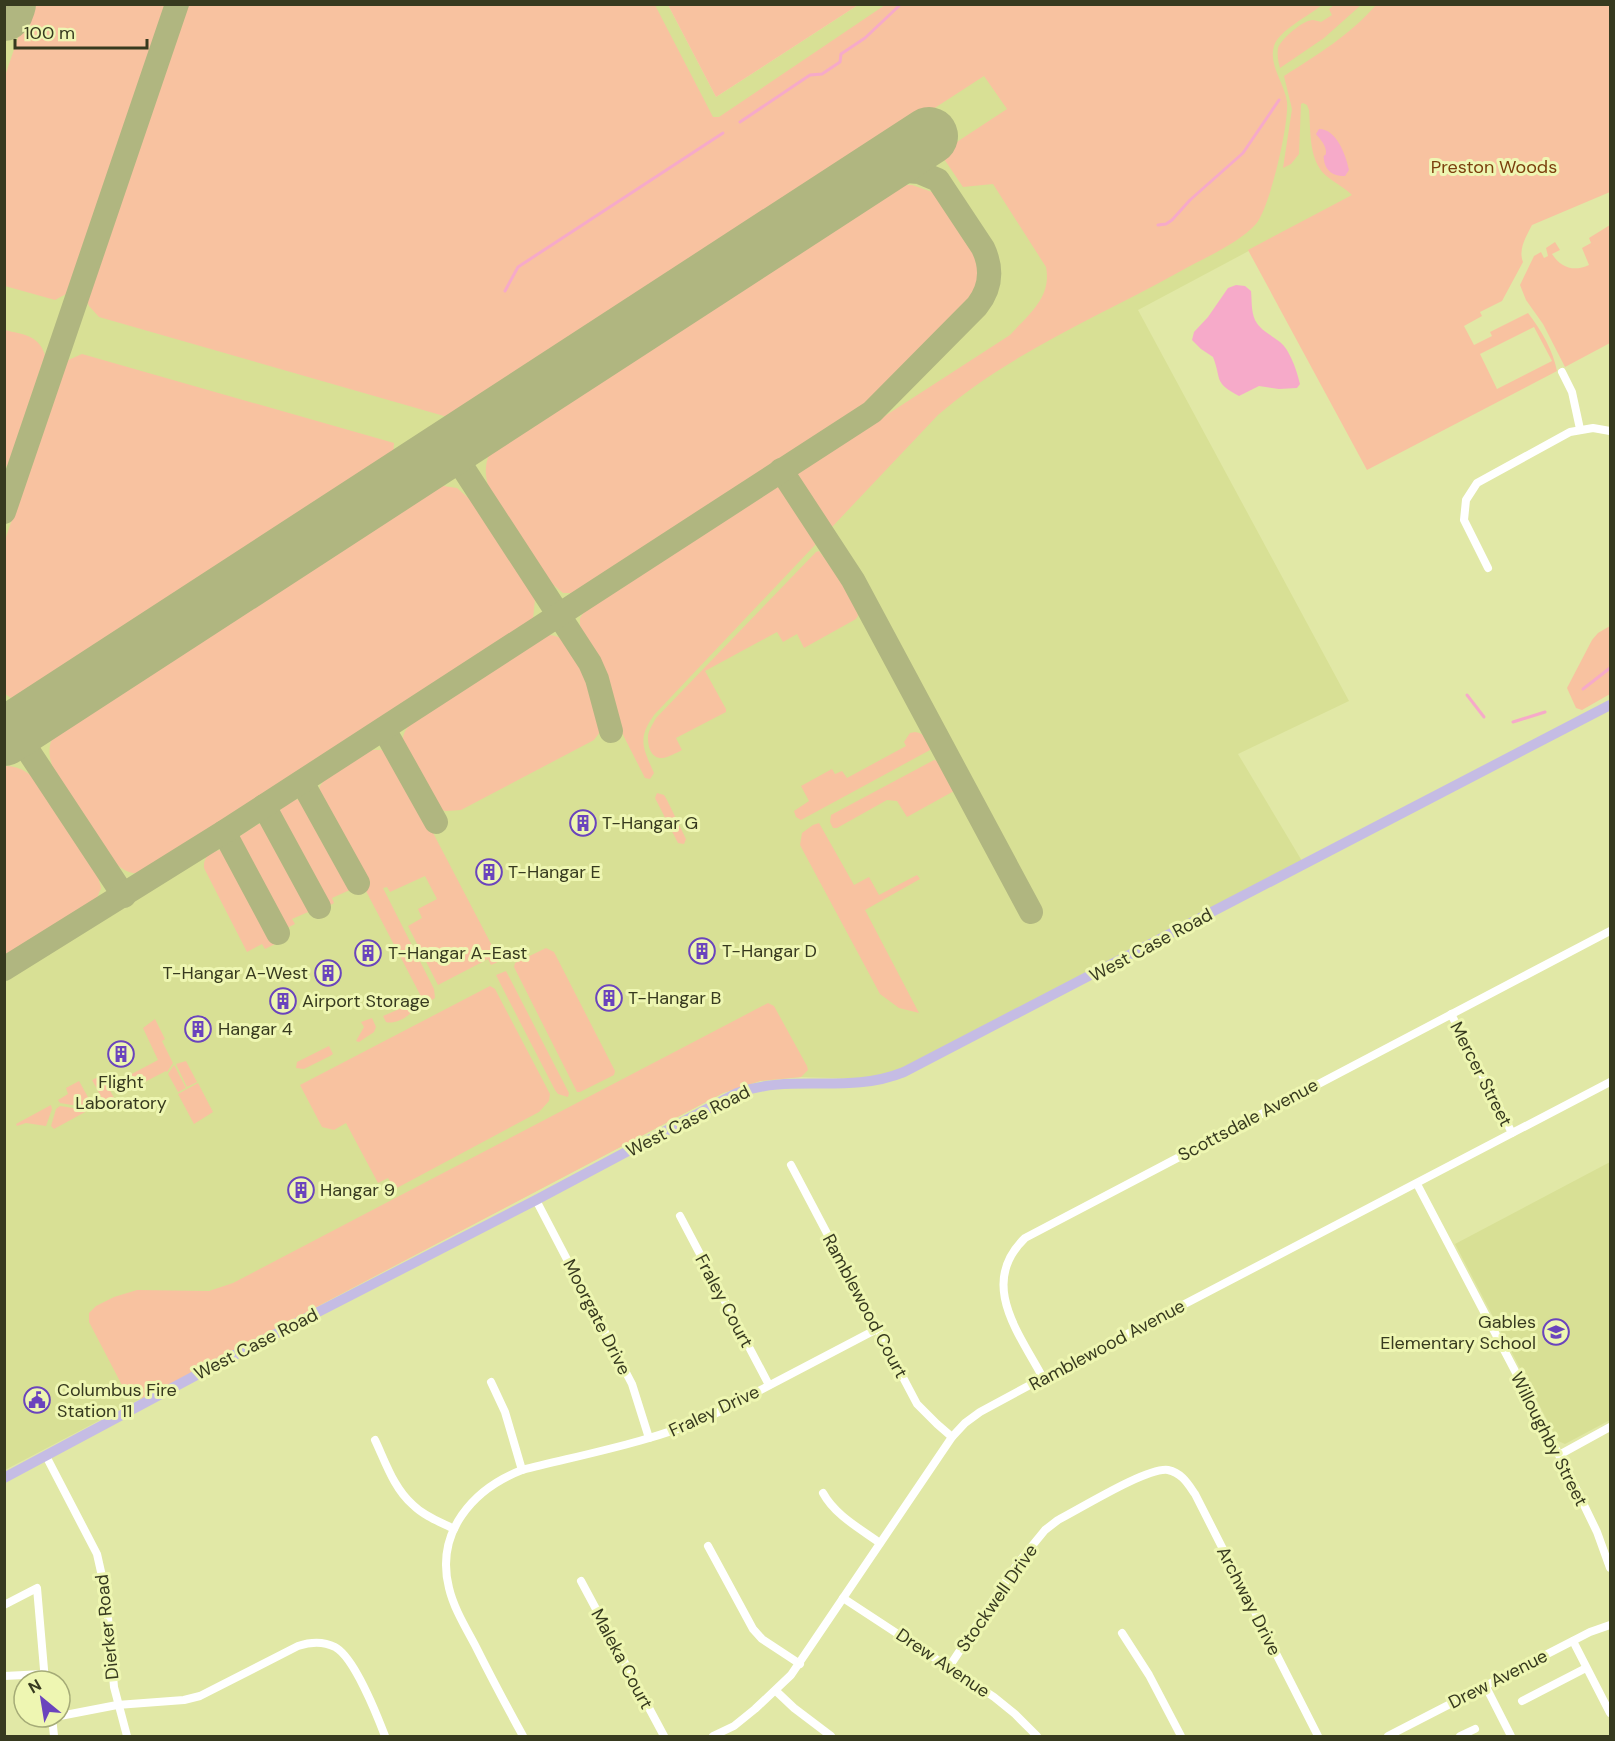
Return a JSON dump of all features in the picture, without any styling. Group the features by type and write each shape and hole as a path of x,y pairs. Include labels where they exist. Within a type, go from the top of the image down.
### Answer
{"main road":[{"name":"West Case Road","path":"4,1478 219,1363 747,1089 779,1084 868,1083 892,1077 920,1065 1611,705"}],"street":[{"path":"1562,372 1572,392 1580,429"},
{"path":"1488,568 1464,520 1463,511 1470,491 1486,477 1570,432 1593,428 1611,431"},
{"name":"Scottsdale Avenue","path":"1042,1378 1010,1315 1002,1286 1008,1260 1015,1247 1025,1238 1611,931"},
{"name":"Mercer Street","path":"1451,1014 1512,1133"},
{"name":"Ramblewood Avenue","path":"713,1737 734,1726 776,1691 800,1664 952,1437 980,1412 1611,1083"},
{"name":"Ramblewood Court","path":"791,1165 917,1404 952,1437"},
{"name":"Willoughby Street","path":"1417,1184 1598,1532 1611,1568"},
{"name":"Moorgate Drive","path":"536,1200 632,1384 649,1438"},
{"name":"Fraley Court","path":"680,1216 769,1385"},
{"name":"Fraley Drive","path":"523,1737 460,1618 450,1593 447,1560 449,1544 454,1529 477,1496 507,1476 522,1470 649,1438 702,1420 877,1329"},
{"path":"491,1382 505,1412 522,1470"},
{"path":"1559,1455 1611,1427"},
{"path":"375,1440 396,1483 411,1504 454,1529"},
{"name":"Dierker Road","path":"46,1456 97,1554 106,1594 114,1687 127,1737"},
{"name":"Stockwell Drive","path":"949,1666 1018,1563 1045,1530 1058,1520 1147,1474 1160,1470 1174,1472"},
{"name":"Archway Drive","path":"1174,1472 1184,1478 1195,1494 1318,1737"},
{"path":"823,1493 837,1511 880,1543"},
{"path":"708,1545 753,1629 762,1639 800,1664"},
{"name":"Maleka Court","path":"581,1581 664,1737"},
{"path":"4,1605 37,1588 44,1669"},
{"name":"Drew Avenue","path":"843,1598 994,1697 1022,1721 1036,1737"},
{"name":"Drew Avenue","path":"1391,1736 1485,1685 1573,1641 1611,1625"},
{"path":"1122,1633 1149,1675 1181,1737"},
{"path":"1573,1641 1611,1713"},
{"path":"72,1714 117,1705 184,1700 200,1696 298,1646 314,1642 331,1645 343,1653 375,1710 386,1737"},
{"path":"1522,1701 1586,1668"},
{"path":"1485,1685 1511,1737"},
{"path":"776,1691 831,1737"},
{"path":"1460,1737 1475,1729"}],"shaded area":[{"path":"5,5 668,5 716,97 858,5 1402,5 1425,157 1138,310 1349,701 1238,754 1302,861 907,1067 866,1079 801,1077 760,1081 723,1093 5,1470"},
{"path":"1319,129 1331,133 1340,144 1349,170 1345,176 1334,174 1326,167 1325,148 1316,134"},
{"path":"1236,285 1245,286 1251,291 1253,313 1257,324 1287,350 1299,379 1300,384 1297,388 1279,389 1259,386 1239,396 1222,384 1213,357 1192,340 1194,332 1208,317 1228,288"},
{"name":"Gables Elementary School","path":"1610,1162 1610,1420 1565,1444 1558,1441 1455,1244"}],"green space":[{"path":"29,5 165,5 68,293 55,300 5,286 5,76"},
{"path":"186,5 655,5 713,117 719,117 885,5 1322,5 1282,34 1274,46 1273,60 1286,95 1287,113 1282,146 1272,184 1256,224 1240,238 1219,251 1054,338 994,373 938,415 654,715 644,737 645,750 654,773 650,779 645,778 619,727 599,664 580,632 580,618 585,610 1010,335 1031,312 1046,287 1046,267 993,184 963,187 940,153 1007,109 984,76 460,416 451,418 99,317 89,306 86,298"},
{"path":"668,5 858,5 716,97"},
{"path":"1334,5 1361,5 1324,38 1280,68 1278,48 1283,40 1308,21 1321,22 1332,15 1329,9"},
{"name":"Preston Woods","path":"1376,5 1610,5 1610,192 1532,225 1522,248 1523,262 1502,301 1480,312 1482,316 1464,326 1474,345 1492,336 1490,332 1528,313 1546,340 1557,371 1367,470 1248,250 1352,195 1322,172 1317,164 1312,147 1309,110 1303,103 1301,104 1299,154 1291,164 1283,168 1292,109 1284,76 1333,44","holes":["1534,327 1552,361 1497,389 1480,354"]},
{"path":"891,185 912,185 935,193 978,258 978,280 972,295 873,398 574,593 563,593 551,583 489,489 486,466 493,443"},
{"path":"1610,225 1610,343 1565,367 1543,324 1526,300 1520,285 1534,256 1541,252 1544,258 1548,256 1546,248 1555,242 1560,250 1552,254 1559,263 1573,268 1589,265 1582,248 1591,243 1589,238"},
{"path":"5,330 34,339 45,355 8,465 5,467"},
{"path":"82,354 394,443 393,456 24,699 13,699 5,694 5,540 66,361"},
{"path":"430,484 457,488 475,504 535,599 533,619 148,869 133,873 115,863 54,771 49,752 53,736 60,723"},
{"path":"819,551 836,573 857,610 856,619 804,648 797,634 783,642 777,632 705,671 726,712 676,738 682,750 665,757 656,757 650,748 648,737 656,718"},
{"path":"1610,626 1610,694 1582,710 1576,708 1567,688 1592,640 1598,633"},
{"path":"549,635 568,643 582,662 602,723 598,734 594,740 461,810 438,809 407,754 403,740 406,729 411,723"},
{"path":"915,732 926,738 930,750 801,820 796,817 794,811 809,801 801,786 832,769 835,774 842,771 847,778 906,746 904,742 910,733"},
{"path":"369,750 382,750 396,762 500,961 491,965 488,959 438,985 408,926 422,918 418,909 437,899 425,876 390,892 387,887 383,888 434,989 435,998 425,1004 318,799 320,786 324,780"},
{"path":"934,760 938,761 954,791 907,817 897,801 887,800 837,828 833,828 830,822 831,815"},
{"path":"4,766 16,767 26,772 42,787 97,873 101,888 96,901 5,957"},
{"path":"657,793 664,795 667,800 686,839 684,844 678,843 655,798"},
{"path":"302,799 313,807 354,885 352,889 332,898 334,903 327,907 323,905 278,820 281,808 293,800"},
{"path":"819,823 854,885 869,877 879,895 917,875 920,879 865,910 919,1013 899,1008 880,994 800,845 802,833"},
{"path":"258,824 265,824 272,829 315,909 292,919 295,924 283,930 239,848 240,836"},
{"path":"220,850 226,851 231,856 276,939 275,944 265,949 262,944 247,952 204,868 208,856"},
{"path":"546,948 554,952 615,1071 614,1075 580,1092 577,1092 514,967 515,963"},
{"path":"506,971 569,1093 568,1097 558,1094 555,1090 496,975"},
{"path":"490,986 495,989 550,1094 549,1101 539,1112 395,1189 388,1178 378,1183 346,1123 334,1130 322,1127 300,1085"},
{"path":"410,997 415,1006 413,1010 398,1021 386,1022 383,1016 404,1007 401,1002"},
{"path":"768,1003 774,1006 807,1066 808,1070 801,1077 760,1081 723,1093 143,1398 135,1399 125,1391 89,1322 89,1313 96,1306 114,1297 137,1290 209,1291 233,1283"},
{"path":"372,1018 376,1027 374,1032 359,1042 356,1041 364,1027 361,1022"},
{"path":"155,1019 165,1039 162,1041 173,1063 167,1072 131,1089 126,1077 158,1060 143,1028"},
{"path":"329,1046 333,1054 330,1056 304,1069 296,1068 297,1062"},
{"path":"186,1061 197,1082 187,1087 176,1064"},
{"path":"174,1065 186,1088 178,1092 168,1074"},
{"path":"102,1075 114,1098 104,1102 92,1080"},
{"path":"79,1081 89,1099 87,1100 90,1105 92,1104 90,1108 60,1103 58,1100 68,1094 66,1088"},
{"path":"198,1083 213,1112 194,1124 178,1094"},
{"path":"51,1105 52,1109 46,1126 26,1123 17,1126 16,1124"},
{"path":"60,1106 87,1111 54,1129 51,1126 56,1109"}],"waterway":[{"path":"740,122 810,75 822,74 840,62 841,54 865,38 901,4"},
{"path":"1158,225 1172,220 1190,200 1243,153 1279,100"},
{"path":"505,291 518,267 723,133"},
{"path":"1583,689 1610,668"},
{"path":"1467,695 1484,717"},
{"path":"1513,722 1545,712"}],"taxiway":[{"path":"4,512 177,4"},
{"path":"4,969 224,832 872,412 977,306 982,299 989,278 988,263 983,248 938,180 919,172 880,169"},
{"path":"450,448 590,663 597,679 611,731"},
{"path":"781,470 853,580 1031,912"},
{"path":"4,714 124,896"},
{"path":"384,729 436,822"},
{"path":"302,782 358,883"},
{"path":"264,806 319,907"},
{"path":"224,832 278,933"}],"runway":[{"path":"4,12 7,4"},
{"path":"4,737 929,136"}],"place":[{"name":"T-Hangar G","path":"583,823"},
{"name":"T-Hangar E","path":"489,872"},
{"name":"T-Hangar D","path":"702,951"},
{"name":"T-Hangar A-East","path":"368,953"},
{"name":"T-Hangar A-West","path":"328,973"},
{"name":"T-Hangar B","path":"609,998"},
{"name":"Airport Storage","path":"283,1001"},
{"name":"Hangar 4","path":"198,1029"},
{"name":"Flight Laboratory","path":"121,1054"},
{"name":"Hangar 9","path":"301,1190"},
{"name":"Gables Elementary School","path":"1556,1332"},
{"name":"Columbus Fire Station 11","path":"37,1400"}]}
